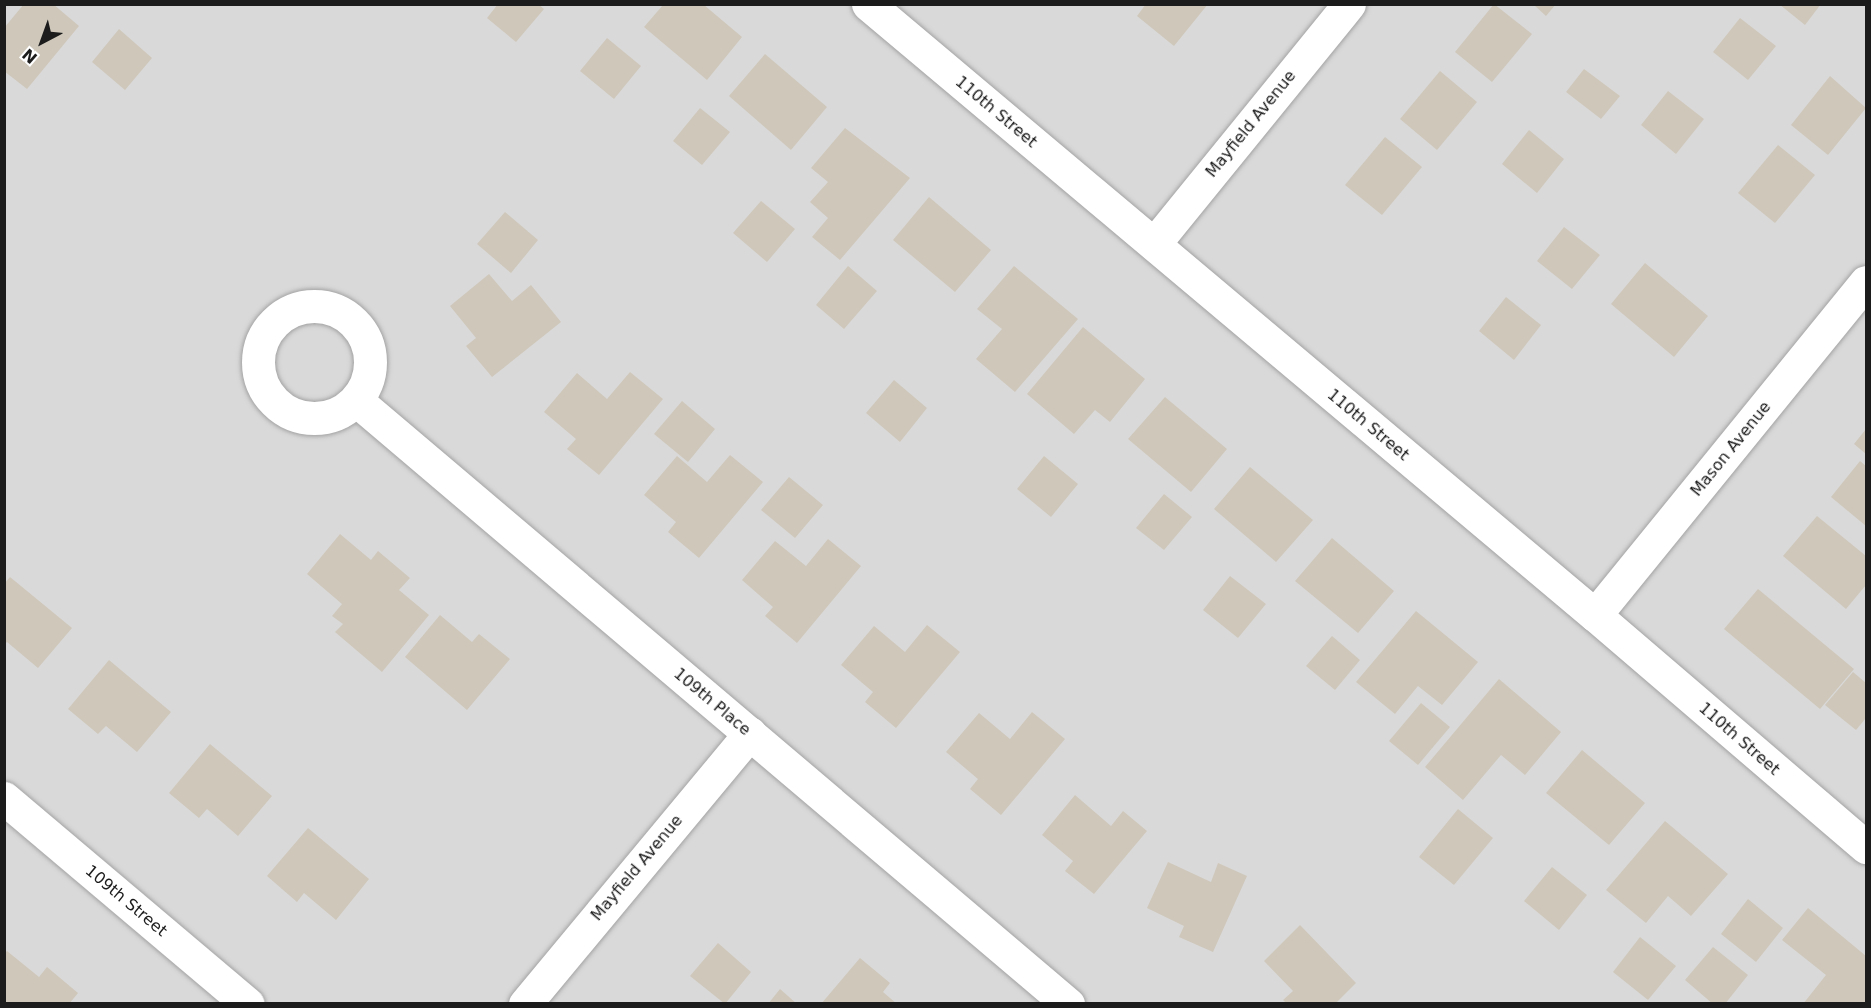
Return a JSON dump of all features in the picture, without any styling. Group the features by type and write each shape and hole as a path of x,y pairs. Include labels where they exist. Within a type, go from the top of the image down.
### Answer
{"street":[{"name":"110th Street","path":"868,4 1595,615 1866,847"},
{"name":"Mayfield Avenue","path":"1154,244 1349,4"},
{"name":"Mason Avenue","path":"1595,615 1866,282"},
{"name":"109th Place","path":"356,400 1068,1004"},
{"name":"Mayfield Avenue","path":"525,1004 750,733"},
{"name":"109th Street","path":"4,798 248,1004"}],"shaded area":[{"path":"5,5 1866,5 1866,1003 5,1003"}],"building":[{"path":"24,4 53,4 79,26 27,89 4,71 4,28"},
{"path":"498,4 538,4 544,9 516,42 487,18"},
{"path":"1146,4 1208,4 1174,46 1137,16"},
{"path":"1494,4 1532,34 1492,82 1455,52"},
{"path":"1533,4 1556,4 1546,16"},
{"path":"1779,4 1821,4 1805,25"},
{"path":"663,5 704,5 742,37 707,80 644,27"},
{"path":"1740,18 1776,46 1748,80 1713,52"},
{"path":"119,29 152,58 125,90 92,62"},
{"path":"607,38 641,66 614,99 580,71"},
{"path":"765,54 827,107 791,150 729,96"},
{"path":"1584,69 1620,96 1601,119 1566,92"},
{"path":"1440,71 1477,102 1437,150 1400,119"},
{"path":"1830,76 1866,108 1828,155 1791,125"},
{"path":"1668,91 1704,119 1676,154 1641,125"},
{"path":"700,108 730,132 702,165 673,141"},
{"path":"845,128 910,178 840,260 812,237 828,218 810,202 828,182 811,168"},
{"path":"1529,130 1564,159 1537,193 1502,164"},
{"path":"1385,137 1422,167 1382,215 1345,185"},
{"path":"1778,145 1815,175 1775,223 1738,193"},
{"path":"929,197 991,250 955,292 893,240"},
{"path":"761,201 795,229 767,262 733,233"},
{"path":"505,212 538,240 511,273 477,244"},
{"path":"1564,227 1600,255 1572,289 1537,261"},
{"path":"1645,263 1708,316 1674,357 1611,304"},
{"path":"848,266 877,291 844,329 816,305"},
{"path":"1014,266 1078,319 1015,392 976,359 1002,329 977,309"},
{"path":"489,274 512,301 531,285 561,322 492,377 466,346 476,338 450,306"},
{"path":"1506,297 1541,325 1514,360 1479,331"},
{"path":"1083,327 1145,379 1110,422 1095,410 1074,434 1027,394"},
{"path":"630,372 663,399 599,475 567,449 576,439 544,412 577,373 607,399"},
{"path":"894,380 927,408 900,442 866,413"},
{"path":"1165,397 1227,449 1191,492 1128,439"},
{"path":"682,401 715,429 688,462 654,434"},
{"path":"1866,429 1866,454 1854,444"},
{"path":"730,455 763,482 699,558 668,532 676,522 644,495 677,456 707,482"},
{"path":"1044,456 1078,484 1051,517 1017,489"},
{"path":"1860,461 1866,466 1866,526 1831,497"},
{"path":"1250,467 1313,520 1276,562 1214,509"},
{"path":"789,477 823,505 795,538 761,510"},
{"path":"1164,494 1192,517 1164,550 1136,528"},
{"path":"1817,516 1866,556 1866,585 1846,609 1783,556"},
{"path":"340,534 371,560 378,551 410,578 399,590 429,615 382,672 335,632 343,624 332,616 342,604 307,574"},
{"path":"1332,538 1394,591 1358,633 1295,581"},
{"path":"828,539 861,566 797,643 765,616 773,607 742,580 775,541 806,566"},
{"path":"1230,576 1266,604 1238,638 1203,610"},
{"path":"10,577 72,628 38,668 7,642 4,645 4,584"},
{"path":"1758,589 1854,669 1820,709 1724,629"},
{"path":"1416,611 1478,662 1442,705 1418,686 1395,714 1356,682"},
{"path":"440,615 472,642 479,634 510,659 467,710 405,657"},
{"path":"927,625 960,652 896,728 865,702 873,692 841,665 874,626 905,652"},
{"path":"1332,636 1360,660 1335,690 1306,666"},
{"path":"109,660 171,712 137,752 106,726 98,734 68,709"},
{"path":"1853,672 1866,683 1866,718 1856,730 1825,705"},
{"path":"1499,679 1561,732 1525,775 1501,755 1463,800 1425,767"},
{"path":"1421,703 1450,727 1418,765 1389,741"},
{"path":"1032,712 1065,739 1001,815 970,789 978,779 946,752 979,713 1010,739"},
{"path":"210,744 272,796 238,836 207,809 199,818 169,793"},
{"path":"1582,750 1645,803 1609,845 1546,793"},
{"path":"1075,795 1111,826 1123,811 1147,831 1094,894 1065,871 1073,861 1042,835"},
{"path":"1458,809 1493,838 1454,885 1419,857"},
{"path":"1665,821 1728,874 1691,916 1668,896 1646,923 1606,890"},
{"path":"308,828 369,879 336,920 304,893 297,902 267,876"},
{"path":"1168,862 1211,882 1218,863 1247,876 1213,952 1179,937 1184,926 1147,908"},
{"path":"1552,867 1587,895 1559,930 1524,901"},
{"path":"1748,899 1783,928 1756,962 1721,934"},
{"path":"1808,908 1866,956 1866,1004 1803,1004 1826,975 1782,940"},
{"path":"1300,925 1356,983 1335,1004 1287,1004 1283,1000 1293,991 1264,961"},
{"path":"1640,937 1676,966 1648,1000 1613,972"},
{"path":"718,943 751,972 725,1004 690,976"},
{"path":"1713,947 1748,975 1725,1004 1713,1004 1685,980"},
{"path":"7,951 39,977 47,967 78,993 69,1004 4,1004 4,954"},
{"path":"860,958 890,983 883,992 897,1004 821,1004"},
{"path":"780,989 797,1004 768,1004"}]}
